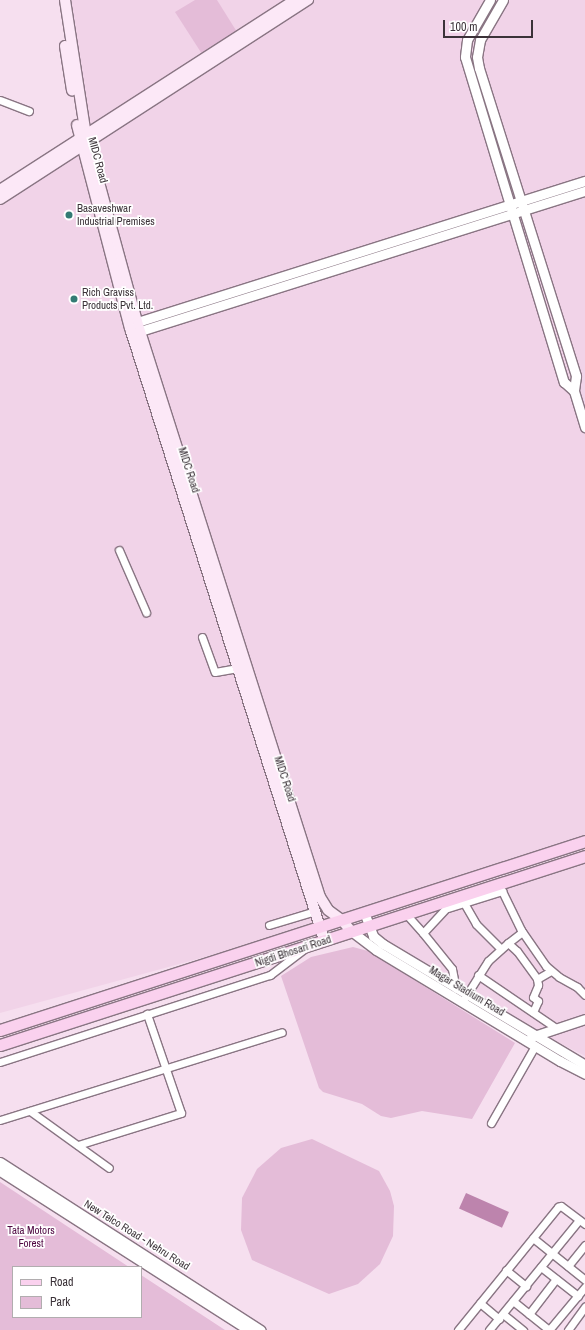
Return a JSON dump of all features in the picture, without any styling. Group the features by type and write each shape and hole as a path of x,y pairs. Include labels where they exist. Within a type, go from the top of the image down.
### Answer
{"main road":[{"name":"MIDC Road","path":"58,0 83,141 135,328 227,616 238,668 324,940"},
{"name":"MIDC Road","path":"65,0 83,141"},
{"path":"0,199 83,141 295,0"},
{"path":"0,190 83,141 308,0"},
{"name":"Magar Stadium Road","path":"227,616 320,897 328,910 342,920 352,931"},
{"name":"Nigdi Bhosari Road","path":"0,1030 585,841"},
{"name":"Nigdi Bhosari Road","path":"4,1044 406,914 449,904 585,856"}],"street":[{"path":"490,0 467,40 465,57 468,71 564,382 574,390"},
{"path":"503,0 480,40 477,57 479,68 576,376 574,390 585,427"},
{"path":"468,71 479,68"},
{"path":"0,100 29,111"},
{"path":"135,328 511,210 585,181"},
{"path":"522,206 585,191"},
{"path":"120,550 146,612"},
{"path":"202,637 215,672 238,668"},
{"path":"423,934 449,904 464,903 502,891 522,932 551,971 577,987 585,996"},
{"path":"464,903 476,924 501,949"},
{"path":"269,925 315,911"},
{"name":"Magar Stadium Road","path":"364,912 373,936 383,944 456,988 464,999 524,1039 585,1074"},
{"path":"406,914 452,969 456,988"},
{"name":"Magar Stadium Road","path":"352,931 376,950 585,1065"},
{"path":"464,999 478,975 501,949 522,932"},
{"path":"508,943 517,951 537,979 538,985 533,997 538,1001 533,1012"},
{"path":"0,1062 270,975 308,945"},
{"path":"537,979 551,971"},
{"path":"478,975 556,1028"},
{"path":"78,1145 181,1113 147,1014"},
{"path":"524,1039 585,1019"},
{"path":"0,1120 282,1032"},
{"path":"4,1044 13,1057"},
{"path":"491,1123 535,1046"},
{"path":"30,1111 109,1168"},
{"name":"New Telco Road - Nehru Road","path":"0,1162 249,1330"},
{"name":"New Telco Road - Nehru Road","path":"0,1171 74,1213 261,1330"},
{"path":"458,1330 560,1206 582,1222 552,1253 489,1330"},
{"path":"533,1238 585,1280"},
{"path":"568,1266 585,1245"},
{"path":"541,1267 578,1296"},
{"path":"506,1270 526,1286"},
{"path":"529,1314 556,1279"},
{"path":"514,1301 549,1330 585,1287"},
{"path":"480,1303 519,1329"},
{"path":"568,1330 585,1307"}],"shaded area":[{"path":"68,0 286,0 87,129"},
{"path":"308,0 585,0 585,840 344,919 0,1013 0,201"},
{"path":"585,859 585,1056 515,1020 368,929"},
{"path":"466,1193 509,1212 502,1228 459,1209"}],"green space":[{"path":"195,0 217,0 237,32 202,54 175,12"},
{"path":"353,947 368,951 515,1043 472,1119 422,1111 391,1118 381,1116 362,1104 323,1092 319,1088 281,976 311,957"},
{"path":"312,1139 379,1171 390,1191 394,1206 393,1236 380,1264 358,1284 329,1294 252,1260 241,1230 242,1198 257,1169 281,1148"},
{"name":"Tata Motors Forest","path":"0,1182 127,1266 12,1266 12,1318 142,1318 142,1276 225,1330 0,1330"}],"place":[{"name":"Basaveshwar Industrial Premises","path":"69,215"},
{"name":"Rich Graviss Products Pvt. Ltd.","path":"74,299"}]}
